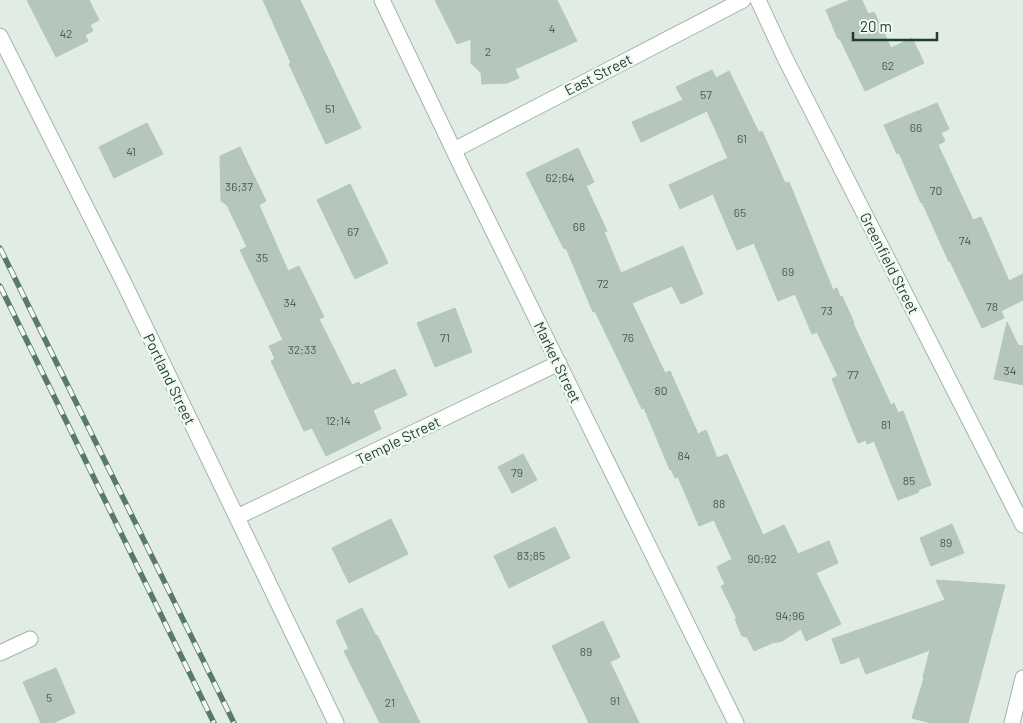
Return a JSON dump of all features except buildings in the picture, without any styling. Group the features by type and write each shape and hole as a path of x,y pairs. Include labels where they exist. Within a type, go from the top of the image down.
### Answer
{"street":[{"name":"Market Street","path":"382,0 736,723"},
{"name":"East Street","path":"454,150 743,0"},
{"name":"Greenfield Street","path":"758,0 785,58 1023,525"},
{"name":"Portland Street","path":"0,36 124,283 336,723"},
{"name":"Temple Street","path":"237,517 559,363"},
{"path":"0,653 30,639"},
{"path":"1012,723 1023,678"}],"railway":[{"path":"0,248 234,723"},
{"path":"0,286 214,723"}]}
